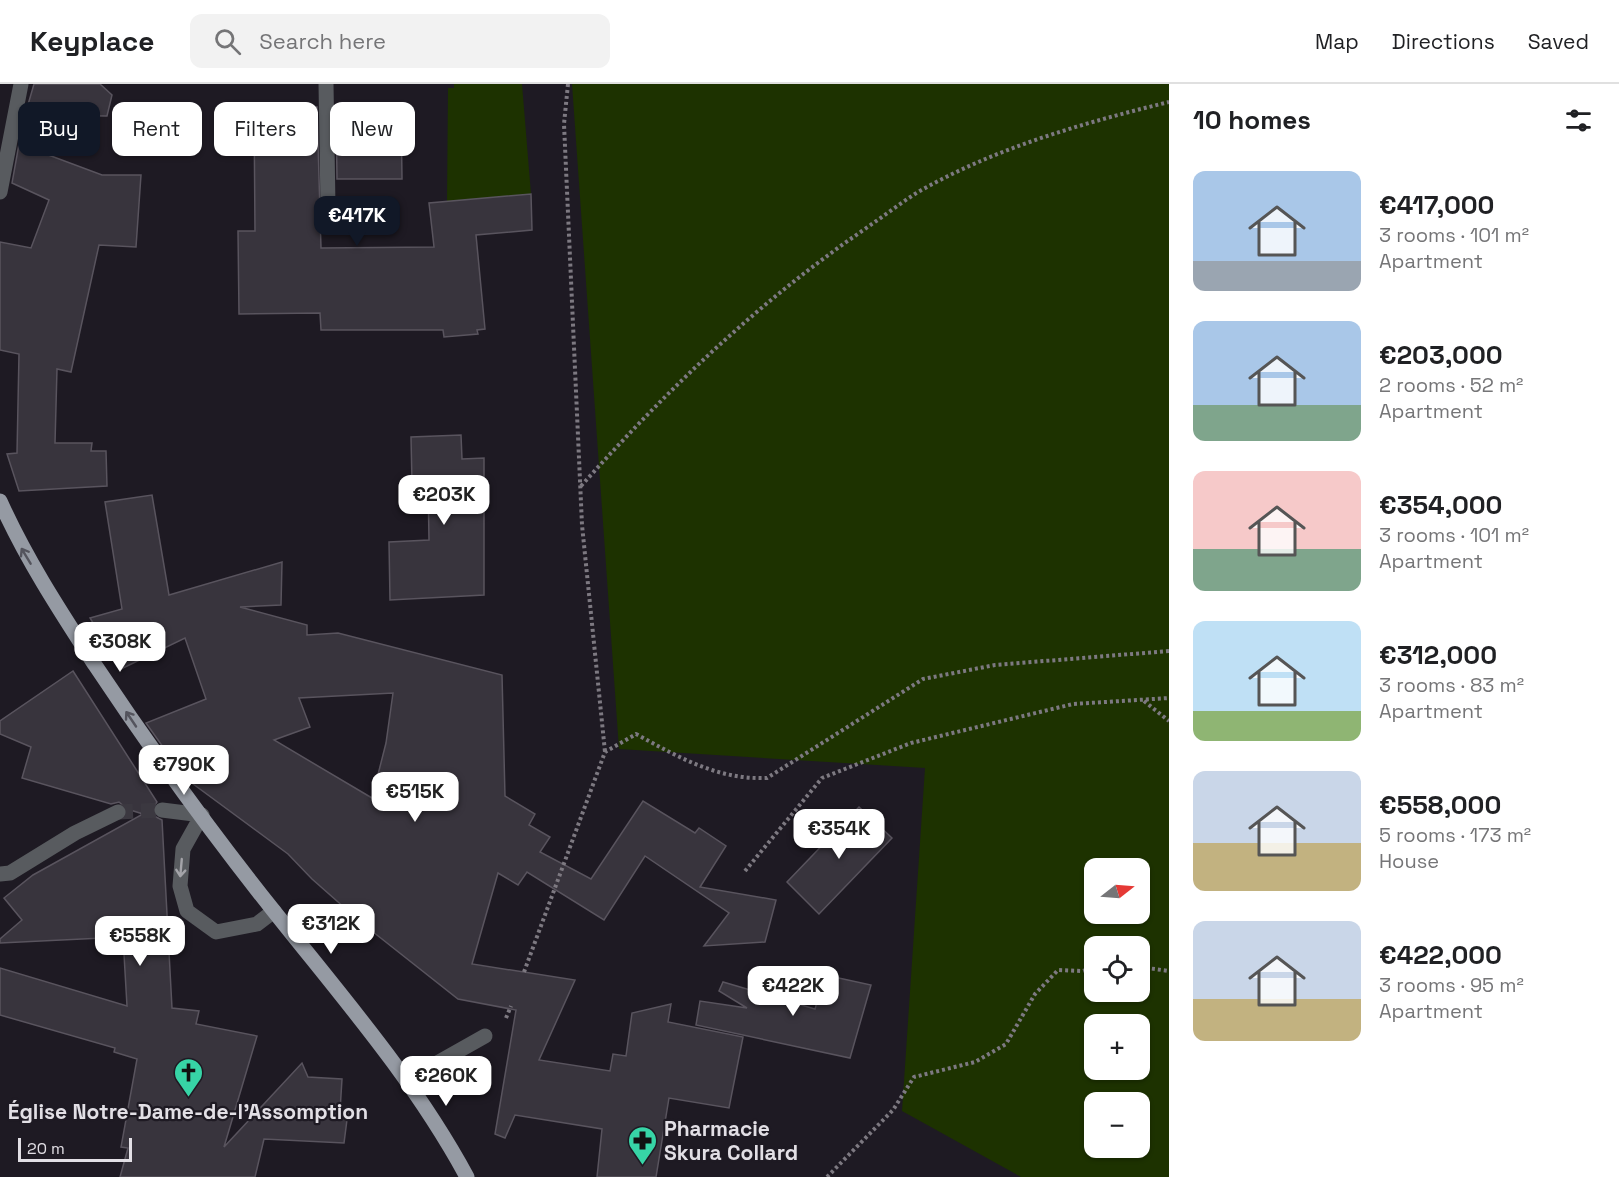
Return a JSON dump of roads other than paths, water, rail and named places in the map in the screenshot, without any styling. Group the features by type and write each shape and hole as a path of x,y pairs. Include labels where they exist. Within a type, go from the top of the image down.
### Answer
{"main road":[{"path":"0,501 20,545 45,589 136,726 227,852 377,1037 429,1111 466,1177"}],"street":[{"path":"0,192 21,84"},
{"path":"326,84 328,206"},
{"path":"162,810 202,815 183,849 180,886 187,911 216,932 257,924 274,911"},
{"path":"0,874 10,873 75,833 118,812"},
{"path":"407,1080 485,1036"}],"tunnel":[{"path":"118,812 162,810"}],"place":[{"name":"Église Notre-Dame-de-l'Assomption","path":"188,1098"},
{"name":"Pharmacie Skura Collard","path":"643,1166"}]}
